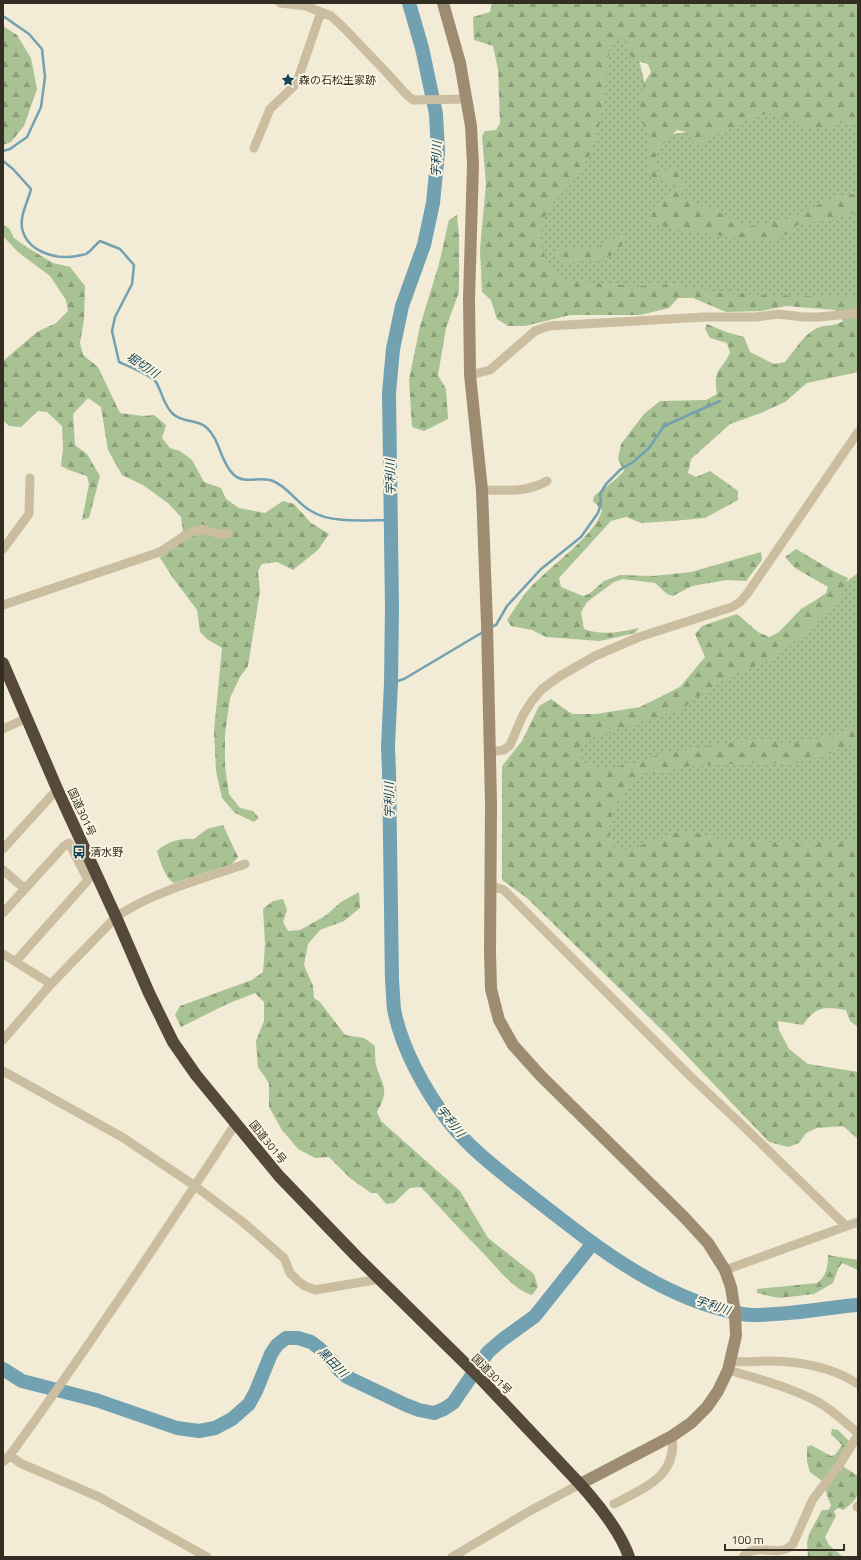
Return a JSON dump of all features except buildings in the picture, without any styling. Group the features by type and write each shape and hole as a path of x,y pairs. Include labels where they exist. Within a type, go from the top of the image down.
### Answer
{"highway":[{"name":"国道301号","path":"3,663 58,791 149,993 173,1042 196,1075 280,1176 464,1364 479,1377 580,1484 594,1500 613,1528 629,1557"}],"street":[{"path":"280,3 306,6 331,16 386,72 407,96 413,100 467,99"},
{"path":"443,3 460,63 467,99 471,126 473,165 468,299 470,375 482,490 487,624 490,752 491,989 500,1020 513,1045 540,1075 684,1217 708,1243 725,1270 731,1287 735,1312 736,1332 729,1365 718,1391 707,1407 691,1422 672,1436 528,1512 452,1557"},
{"path":"254,148 270,109 294,86 298,79 322,12"},
{"path":"470,375 490,370 535,331 548,326 705,317 756,317 778,314 819,317 858,313"},
{"path":"490,752 504,750 510,745 532,701 542,689 560,676 595,656 639,637 717,613 740,602 858,432"},
{"path":"3,549 29,514 30,478"},
{"path":"482,490 517,491 531,489 547,482"},
{"path":"3,605 160,552 189,534 202,529 218,534 228,533"},
{"path":"3,729 27,718"},
{"path":"3,849 51,796 58,791"},
{"path":"3,913 64,846 69,843 88,880 16,961"},
{"path":"3,1040 51,984 116,917 126,910 171,890 245,864"},
{"path":"3,870 25,889"},
{"path":"491,886 504,890 691,1078 742,1124 845,1227"},
{"path":"3,954 51,984"},
{"path":"3,1071 122,1137 195,1186 244,1223 284,1258 290,1273 305,1286 315,1290 380,1279"},
{"path":"207,1557 99,1497 20,1462 6,1459 62,1384 236,1123"},
{"path":"725,1270 858,1222"},
{"path":"729,1365 738,1362 781,1362 814,1367 842,1375 858,1384"},
{"path":"729,1365 802,1394 820,1403 858,1434 838,1467 812,1498 793,1544 788,1550 780,1552 755,1550 747,1552 743,1557"},
{"path":"614,1504 644,1488 662,1475 668,1466 673,1451 672,1436"}],"green space":[{"path":"492,3 858,3 858,124 836,123 827,128 813,129 780,115 766,114 751,118 741,123 734,129 724,130 712,137 707,144 698,146 693,142 687,132 677,130 665,143 657,156 654,168 658,171 677,171 684,183 680,193 687,200 715,210 745,225 756,226 779,222 826,201 837,197 858,193 858,210 842,217 797,225 783,236 771,242 667,228 651,221 649,215 656,204 669,198 676,189 675,184 652,178 647,166 650,137 643,125 638,109 644,83 651,72 648,64 637,61 630,56 628,43 621,37 616,39 610,48 604,105 598,130 588,159 572,184 559,196 543,220 540,241 548,265 555,274 567,280 603,284 641,286 672,284 722,293 858,298 858,372 807,383 785,402 761,413 730,424 691,459 688,473 696,477 710,471 738,491 738,500 705,518 641,523 626,517 611,521 559,578 561,587 583,596 589,594 604,581 620,575 653,576 691,572 761,552 762,560 746,581 727,580 692,586 673,596 667,594 655,583 623,579 614,582 587,602 581,612 584,629 605,633 639,628 635,633 600,641 546,637 532,630 511,626 507,620 528,591 582,540 598,519 602,510 593,501 594,496 624,471 618,459 621,444 644,414 660,401 706,400 717,394 716,379 718,371 730,353 727,343 710,338 705,329 707,324 726,332 744,337 750,352 774,364 785,362 810,332 822,326 837,324 843,321 835,310 786,306 761,311 726,312 693,298 678,298 669,308 640,315 570,315 525,326 508,326 497,319 491,300 482,292 480,249 486,184 482,136 485,131 496,130 500,123 498,69 493,46 474,40 473,17 490,12"},
{"path":"3,26 17,35 31,58 37,89 24,126 11,142 3,145"},
{"path":"617,28 637,51 657,136 709,129 761,101 858,109 858,302 567,286 542,269 535,229 596,53"},
{"path":"457,215 459,235 459,292 446,328 438,375 446,389 448,419 424,431 412,427 409,380 420,326 439,264 449,220"},
{"path":"3,225 9,228 14,238 25,246 53,263 70,267 85,286 84,320 80,343 83,355 98,367 120,413 143,416 154,415 166,425 162,438 170,448 180,451 192,460 204,482 221,488 226,499 239,508 265,513 283,501 294,504 311,523 329,534 318,550 293,570 277,562 262,564 258,571 260,591 248,666 240,677 230,698 225,734 225,766 229,794 240,808 253,811 259,818 254,822 235,813 222,798 216,771 214,731 222,648 207,639 200,632 197,610 160,558 166,544 183,531 181,517 168,503 143,485 122,475 108,450 101,407 88,398 73,414 75,445 87,454 100,476 89,518 82,520 89,484 87,476 61,466 63,449 62,426 47,412 38,411 21,427 9,426 3,420 3,361 37,332 56,323 68,311 66,300 50,276 18,252 3,236"},
{"path":"622,234 624,241 618,250 606,259 561,263 556,258 557,252 566,247 597,248"},
{"path":"796,549 848,578 841,598 817,624 775,657 735,674 702,694 680,710 586,740 579,751 583,763 601,769 632,764 663,753 758,739 792,743 831,737 858,724 858,743 817,758 791,764 752,763 690,766 662,772 646,773 632,780 625,790 623,798 615,803 612,815 609,838 614,847 621,851 669,834 690,831 716,838 769,842 858,842 858,1027 850,1021 846,1010 832,1008 817,1011 812,1014 803,1025 778,1021 779,1030 789,1049 808,1064 858,1072 858,1139 843,1126 817,1128 806,1133 799,1143 788,1147 769,1142 665,1033 527,898 502,880 502,766 522,741 539,706 551,699 572,714 596,714 640,707 680,687 705,657 695,634 702,626 737,614 758,632 769,637 779,632 801,609 826,593 828,587 795,568 785,557"},
{"path":"858,573 858,853 627,860 601,842 574,744 728,671"},
{"path":"223,825 238,857 232,864 174,883 171,881 163,868 157,851 169,843 184,839 194,839 207,829"},
{"path":"359,892 360,908 344,921 320,930 308,944 304,965 313,986 314,998 320,1002 345,1035 364,1038 375,1046 376,1065 384,1088 383,1098 377,1112 381,1121 460,1191 488,1238 534,1274 538,1287 532,1295 518,1288 506,1278 421,1187 410,1188 394,1203 386,1204 377,1193 371,1193 350,1178 329,1157 315,1158 298,1149 282,1130 269,1107 269,1083 258,1067 256,1041 264,1021 264,1002 255,993 227,1004 181,1027 175,1015 180,1006 252,980 263,972 265,944 263,909 273,901 283,899 287,910 283,922 288,931 300,930 325,916 341,902"},
{"path":"828,1255 858,1260 858,1270 842,1263 833,1283 814,1294 779,1298 757,1293 757,1289 817,1283 823,1277 826,1270"},
{"path":"832,1429 838,1430 849,1441 839,1461 844,1467 858,1476 858,1492 857,1496 849,1506 843,1510 838,1508 834,1511 836,1516 825,1537 829,1545 843,1557 808,1557 807,1542 810,1532 822,1510 828,1510 831,1506 822,1481 810,1472 807,1462 807,1447 811,1445 831,1456 835,1455 842,1445 831,1434"}],"waterway":[{"name":"宇利川","path":"409,3 422,48 436,114 438,152 433,203 424,245 402,306 393,349 389,393 392,607 388,746 392,981 394,1009 402,1038 415,1068 431,1097 449,1122 467,1142 498,1170 554,1214 629,1268 683,1296 712,1307 742,1314 758,1315 784,1313 858,1305"},
{"name":"堀切川","path":"3,16 29,34 42,49 45,77 41,107 27,137 10,149 3,151"},
{"name":"堀切川","path":"3,161 13,169 31,189 23,213 22,228 25,236 36,248 52,255 69,257 86,254 100,241 120,249 134,265 132,284 115,317 112,331 119,362 153,379 156,382 167,407 177,417 206,427 211,432 225,463 233,474 242,479 268,479 273,481 283,487 306,508 319,515 329,518 360,521 391,520"},
{"path":"491,627 496,625 507,606 541,569 581,537 598,513 601,503 600,494 606,484 621,469 633,462 649,448 664,426 720,401"},
{"path":"391,683 404,679 483,632"},
{"name":"黒田川","path":"3,1369 22,1381 96,1400 177,1428 199,1431 215,1428 232,1419 249,1404 271,1354 277,1345 286,1338 298,1338 311,1342 319,1348 347,1377 406,1405 419,1410 434,1413 453,1403 488,1352 535,1316 593,1243"}],"place":[{"name":"森の石松生家跡","path":"288,80"},
{"name":"清水野","path":"79,852"}]}
